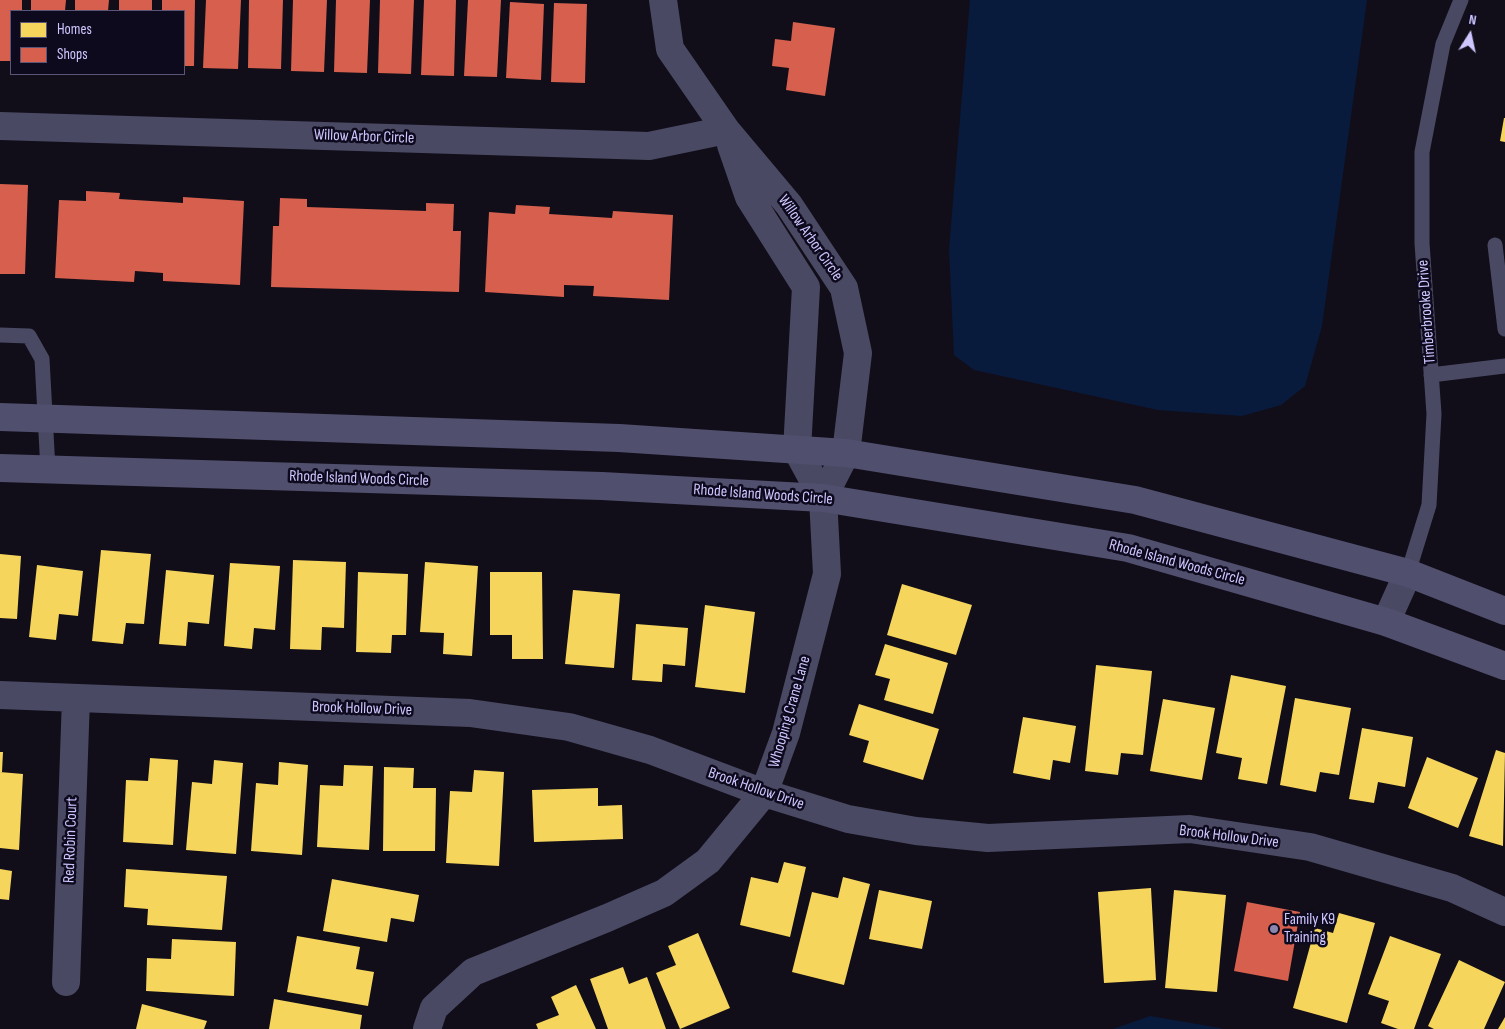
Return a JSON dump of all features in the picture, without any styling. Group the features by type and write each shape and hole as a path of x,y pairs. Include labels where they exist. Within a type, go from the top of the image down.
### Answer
{"street":[{"name":"Willow Arbor Circle","path":"663,0 670,49 726,130 789,205 844,288 858,353 846,453"},
{"name":"Willow Arbor Circle","path":"0,126 648,146 726,130"},
{"name":"Willow Arbor Circle","path":"726,130 749,197 806,288 797,450"},
{"path":"0,417 619,438 846,453 1135,500 1408,573 1505,611"},
{"path":"797,450 823,498"},
{"path":"823,498 846,453"},
{"name":"Rhode Island Woods Circle","path":"0,468 602,486 823,498 1128,548 1386,622 1505,666"},
{"name":"Whooping Crane Lane","path":"427,1029 434,1008 473,972 664,893 708,861 764,793 786,733 827,574 823,498"},
{"name":"Timberbrooke Drive","path":"1386,622 1408,573"},
{"name":"Brook Hollow Drive","path":"0,695 470,713 569,727 650,750 764,793 848,819 916,831 988,838 1190,829 1310,847 1452,888 1505,912"},
{"name":"Red Robin Court","path":"66,982 76,698"}],"lane":[{"name":"Timberbrooke Drive","path":"1408,573 1429,505 1434,414 1422,243 1422,152 1443,44 1461,0"},
{"path":"1495,245 1505,328"},
{"path":"0,335 29,336 42,360 48,470"},
{"path":"1431,375 1505,366"}],"water":[{"path":"970,0 1367,0 1322,326 1305,386 1281,405 1242,416 1158,410 974,370 954,355 949,249"},
{"path":"1150,1016 1220,1028 1223,1029 1113,1029"}],"building: Homes":[{"path":"1505,118 1505,142 1500,141"},
{"path":"101,550 151,554 144,624 126,623 123,644 92,641"},
{"path":"0,554 21,556 17,619 0,618"},
{"path":"293,560 346,562 344,628 322,627 321,650 290,649"},
{"path":"425,562 478,566 472,656 443,654 444,633 420,632"},
{"path":"230,563 280,566 275,630 254,628 252,649 224,646"},
{"path":"37,565 83,571 78,616 59,614 56,640 29,637"},
{"path":"166,570 214,575 209,624 188,622 186,646 159,644"},
{"path":"358,572 408,574 406,635 392,635 391,653 356,652"},
{"path":"490,572 542,572 543,659 512,659 512,635 490,635"},
{"path":"902,584 972,605 956,655 887,635"},
{"path":"573,590 620,594 614,668 565,664"},
{"path":"705,605 755,612 745,693 695,687"},
{"path":"636,624 688,628 685,666 663,664 662,682 632,680"},
{"path":"885,644 948,663 933,714 884,700 890,679 875,675"},
{"path":"1096,665 1152,671 1143,755 1121,753 1118,775 1085,771"},
{"path":"1231,675 1286,686 1267,784 1238,779 1242,758 1216,753"},
{"path":"1295,698 1351,708 1339,775 1320,772 1316,792 1280,785"},
{"path":"1163,699 1215,708 1202,780 1150,771"},
{"path":"859,704 939,729 923,780 863,762 869,741 849,735"},
{"path":"1023,717 1076,726 1070,763 1053,760 1050,780 1013,773"},
{"path":"1362,728 1413,737 1405,787 1378,782 1374,803 1349,799"},
{"path":"1496,750 1505,753 1503,846 1469,836"},
{"path":"0,752 3,752 2,772 0,772"},
{"path":"1427,757 1478,778 1458,828 1408,808"},
{"path":"150,758 178,760 173,845 123,842 126,780 148,781"},
{"path":"214,760 243,763 236,854 186,850 192,782 212,784"},
{"path":"279,762 308,765 302,855 251,851 256,783 278,785"},
{"path":"344,765 373,766 369,850 317,847 320,785 343,786"},
{"path":"384,767 414,768 413,788 436,788 435,851 383,851"},
{"path":"474,770 504,772 499,866 446,863 450,791 472,792"},
{"path":"0,772 23,774 19,850 0,848"},
{"path":"598,788 598,806 622,805 623,839 534,842 532,790"},
{"path":"784,862 806,867 790,937 740,925 751,877 778,883"},
{"path":"0,869 12,871 9,900 0,899"},
{"path":"126,869 227,876 222,930 147,925 148,909 124,907"},
{"path":"843,877 870,884 844,985 792,972 812,892 838,898"},
{"path":"332,879 419,895 414,922 391,918 387,942 323,931"},
{"path":"1151,888 1156,980 1104,983 1098,892"},
{"path":"879,890 932,901 922,949 869,939"},
{"path":"1174,890 1226,895 1217,992 1165,988"},
{"path":"1339,913 1375,923 1347,1023 1293,1008 1315,928 1333,933"},
{"path":"698,933 730,1008 680,1029 656,973 676,965 668,946"},
{"path":"297,936 360,947 356,969 374,972 368,1006 287,992"},
{"path":"1390,936 1441,954 1414,1029 1398,1029 1381,1023 1389,1001 1368,994"},
{"path":"172,939 236,942 234,996 146,991 147,958 171,959"},
{"path":"1459,960 1505,982 1484,1029 1434,1029 1428,1026"},
{"path":"623,967 629,984 647,977 666,1029 608,1029 590,979"},
{"path":"576,985 596,1029 538,1029 536,1024 559,1015 551,997"},
{"path":"274,999 362,1015 360,1029 269,1029"},
{"path":"142,1004 207,1021 204,1029 136,1029"},
{"path":"1505,1017 1505,1029 1498,1029"}],"building: Shops":[{"path":"0,0 22,0 22,10 10,10 10,61 0,61"},
{"path":"31,0 66,0 65,10 31,10"},
{"path":"75,0 109,0 108,10 75,10"},
{"path":"119,0 152,0 152,10 119,10"},
{"path":"162,0 195,0 194,66 185,66 185,10 162,10"},
{"path":"206,0 241,0 238,69 203,68"},
{"path":"249,0 283,0 281,69 248,68"},
{"path":"293,0 327,0 324,72 291,71"},
{"path":"336,0 370,0 367,73 334,72"},
{"path":"380,0 414,0 411,74 378,73"},
{"path":"424,0 456,0 454,76 421,75"},
{"path":"468,0 501,0 497,77 464,76"},
{"path":"510,2 544,4 541,80 506,78"},
{"path":"554,3 587,4 585,83 551,82"},
{"path":"793,22 835,28 825,96 786,90 789,68 772,66 775,39 791,41"},
{"path":"0,184 28,185 25,274 0,274"},
{"path":"86,191 120,193 119,199 183,203 183,197 244,201 240,285 163,281 163,273 135,271 134,282 55,278 59,200 86,201"},
{"path":"280,198 307,199 307,207 426,211 426,203 454,204 453,231 461,231 459,292 271,287 273,226 279,226"},
{"path":"516,205 550,207 549,214 612,218 613,211 673,215 669,300 593,296 594,286 564,285 564,297 485,292 489,212 515,214"},
{"path":"1247,902 1300,912 1288,981 1234,971"}],"place":[{"name":"Family K9 Training","path":"1274,929"}]}
